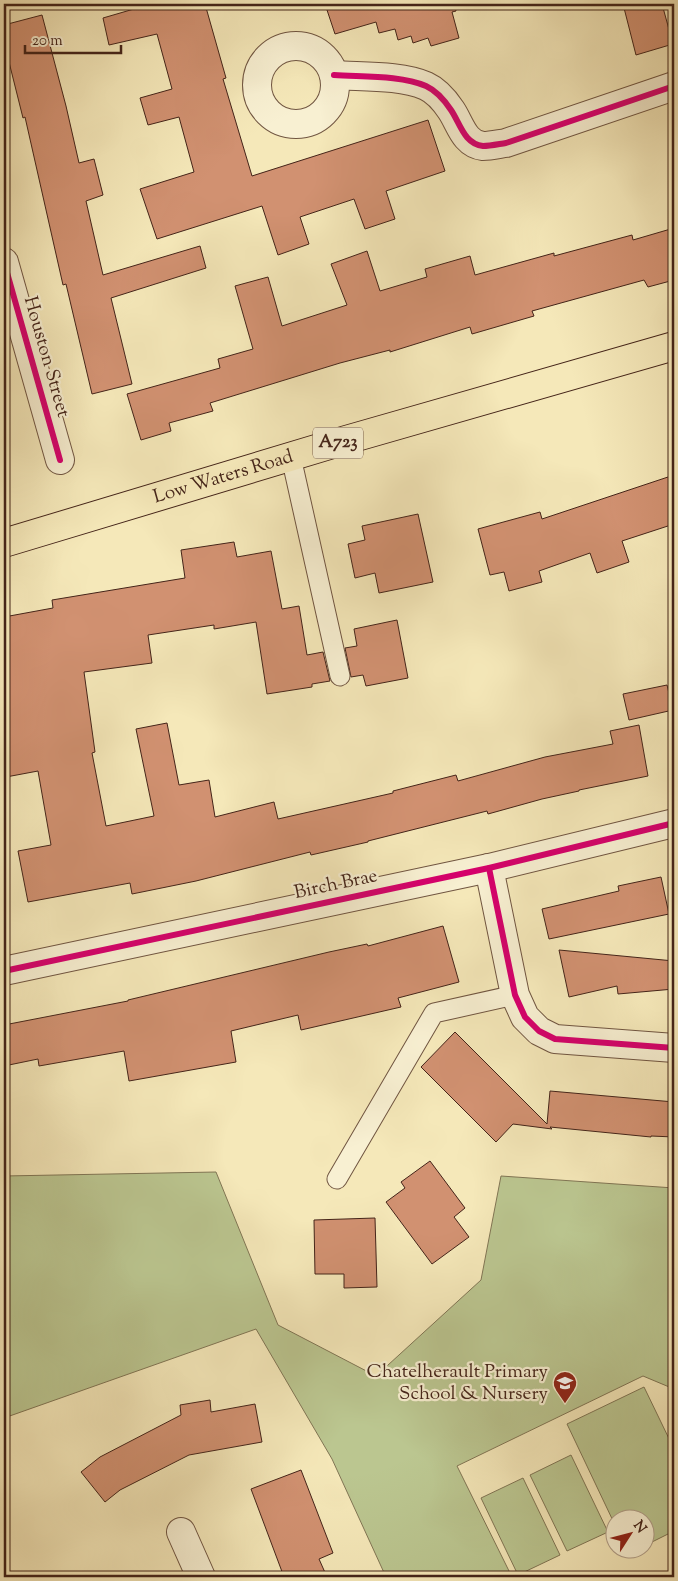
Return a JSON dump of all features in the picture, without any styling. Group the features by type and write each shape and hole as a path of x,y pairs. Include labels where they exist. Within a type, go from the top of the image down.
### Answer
{"main road":[{"name":"Low Waters Road","path":"4,543 291,457 674,346"}],"street":[{"path":"334,75 406,80 428,86 442,98 452,111 464,136 483,146 506,143 674,86"},
{"name":"Houston Street","path":"4,262 60,460"},
{"name":"Birch Brae","path":"4,971 489,868 674,823"},
{"path":"489,868 515,995 525,1017 539,1031 555,1039 674,1048"},
{"path":"181,1532 200,1577"}],"lane":[{"path":"291,457 340,676"},
{"path":"337,1179 434,1012 515,995"}],"green space":[{"path":"216,1172 278,1325 376,1376 481,1280 501,1176 674,1188 674,1389 643,1376 457,1466 512,1577 386,1577 332,1459 256,1329 4,1418 4,1176"},
{"path":"644,1387 674,1449 674,1531 656,1540 656,1508 607,1508 567,1424"},
{"path":"571,1455 606,1528 606,1533 567,1551 530,1475"},
{"path":"523,1478 560,1555 518,1575 481,1498"}],"building":[{"path":"151,4 205,4 226,78 223,79 252,176 428,120 445,171 386,191 395,219 365,229 354,199 300,217 309,244 278,255 262,206 157,239 140,189 194,172 179,117 148,125 140,98 172,89 157,34 109,45 103,18"},
{"path":"325,4 455,4 456,11 452,12 459,38 431,46 428,38 413,43 411,36 398,40 395,29 379,33 376,22 335,34"},
{"path":"623,4 662,4 673,44 636,55"},
{"path":"42,15 79,163 94,159 103,195 86,201 103,275 200,246 206,268 111,298 132,384 92,394 66,284 63,285 25,117 23,118 4,42 4,25"},
{"path":"674,228 674,280 648,287 644,280 532,311 534,316 472,334 470,327 390,352 390,350 340,363 210,403 213,411 169,423 171,431 141,440 127,394 220,368 218,359 253,349 235,286 268,277 282,326 347,305 331,264 367,251 380,291 427,277 425,269 470,256 475,275 554,253 554,256 632,235 633,240"},
{"path":"674,475 674,524 622,541 629,562 597,573 590,553 539,571 542,582 509,591 504,572 490,575 478,529 540,512 542,519"},
{"path":"418,514 433,582 379,593 375,573 355,578 348,544 365,540 362,526"},
{"path":"234,542 237,557 271,551 282,609 299,606 307,655 323,652 330,681 312,684 312,687 267,694 256,622 214,629 214,625 148,635 152,663 84,672 95,752 92,753 106,826 154,816 136,729 167,723 179,785 209,780 215,817 274,802 278,819 393,793 393,791 456,775 458,781 545,757 613,744 610,731 639,725 648,776 579,790 488,814 487,811 311,855 310,852 196,881 132,894 130,883 28,902 18,851 51,845 38,771 6,777 4,764 4,617 53,608 52,600 185,578 181,550"},
{"path":"397,620 408,678 366,686 363,675 351,677 345,648 357,646 354,629"},
{"path":"667,685 673,710 629,720 623,694"},
{"path":"661,877 669,914 549,939 542,909 619,891 618,886"},
{"path":"443,926 459,982 398,998 401,1007 301,1030 298,1015 231,1031 236,1062 129,1081 124,1051 39,1066 38,1059 4,1066 4,1025 128,1001 329,952 367,944 368,946"},
{"path":"559,950 674,961 674,989 618,994 617,986 569,997"},
{"path":"455,1032 547,1124 550,1091 674,1102 674,1137 651,1137 513,1124 496,1142 421,1067"},
{"path":"430,1161 465,1208 454,1217 469,1237 432,1264 386,1202 405,1188 401,1182"},
{"path":"375,1218 377,1287 344,1288 344,1274 315,1274 314,1220"},
{"path":"210,1400 211,1412 255,1404 262,1442 189,1455 120,1490 105,1502 81,1472 100,1457 181,1415 180,1405"},
{"path":"301,1470 333,1553 319,1559 327,1577 284,1577 251,1489"}],"cycle path":[{"path":"334,75 393,78 416,82 426,86 437,93 446,103 467,137 471,141 483,146 506,143 674,86"},
{"path":"4,262 60,460"},
{"path":"4,971 489,868 674,823"},
{"path":"489,868 515,995 525,1017 539,1031 555,1039 674,1048"}],"place":[{"name":"Chatelherault Primary School & Nursery","path":"565,1404"}]}
